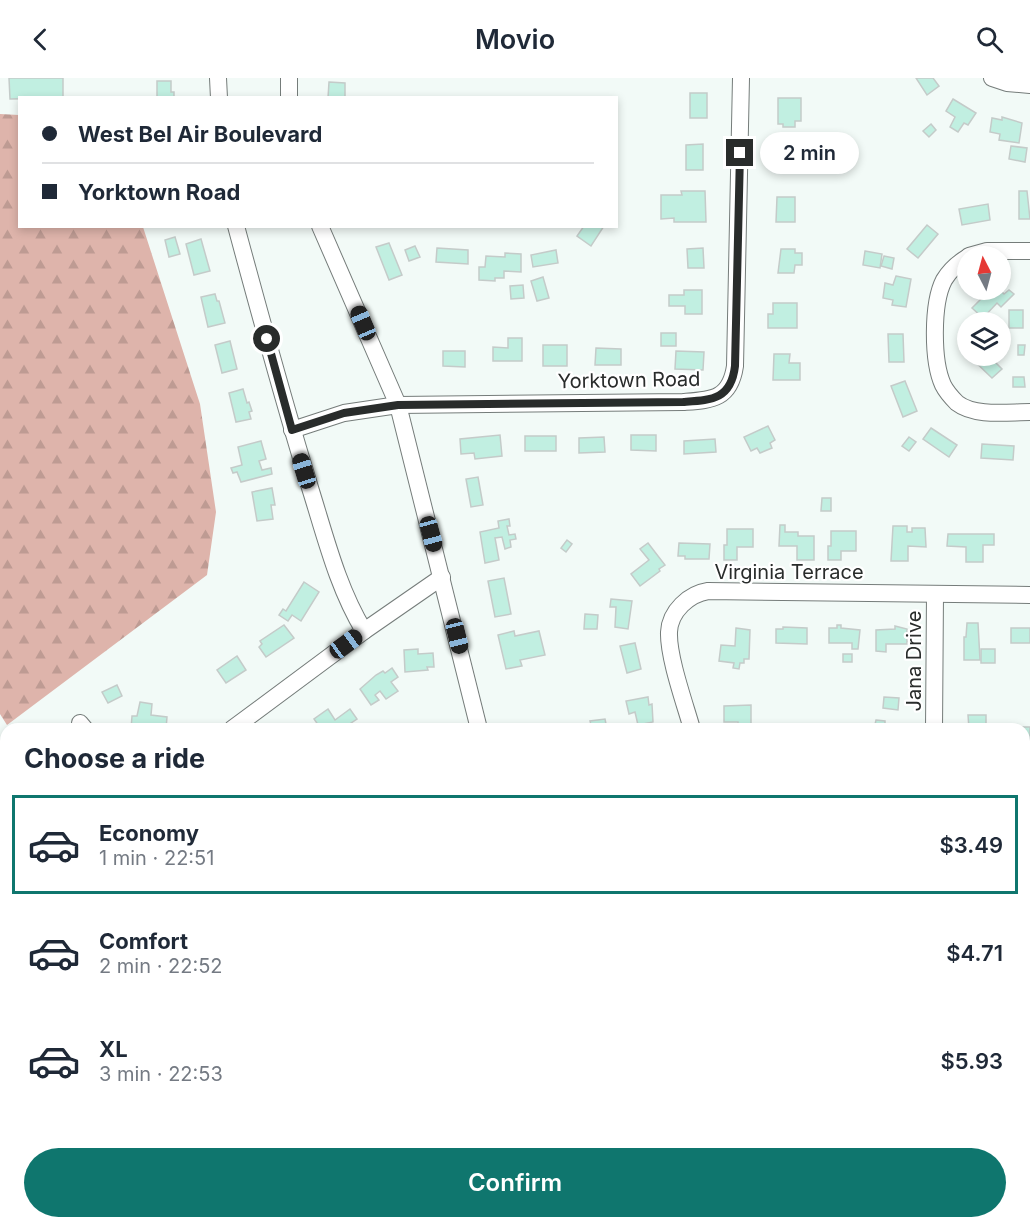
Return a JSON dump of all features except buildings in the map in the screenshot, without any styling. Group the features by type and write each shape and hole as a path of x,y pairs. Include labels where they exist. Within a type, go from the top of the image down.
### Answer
{"street":[{"path":"218,78 219,96"},
{"path":"289,78 289,96"},
{"name":"Yorktown Road","path":"292,430 344,413 398,405 683,402 716,398 724,392 730,386 735,366 741,78"},
{"path":"992,78 1007,83 1030,85"},
{"path":"237,228 292,430 336,574 350,608 364,631"},
{"path":"321,228 398,405 478,723"},
{"path":"1011,251 1030,251"},
{"path":"957,266 950,272 939,292 936,345 943,385 959,404 968,408 995,412 1030,412"},
{"path":"240,723 364,631 442,577"},
{"name":"Virginia Terrace","path":"690,723 669,633 675,615 691,597 708,591 1030,595"},
{"name":"Jana Drive","path":"934,723 935,594"}],"green space":[{"path":"0,114 18,115 18,228 143,228 200,404 216,512 207,575 10,723 6,723 0,714"}],"route":[{"path":"267,339 292,430 344,413 422,403 683,402 716,398 730,386 735,366 740,153"}]}
